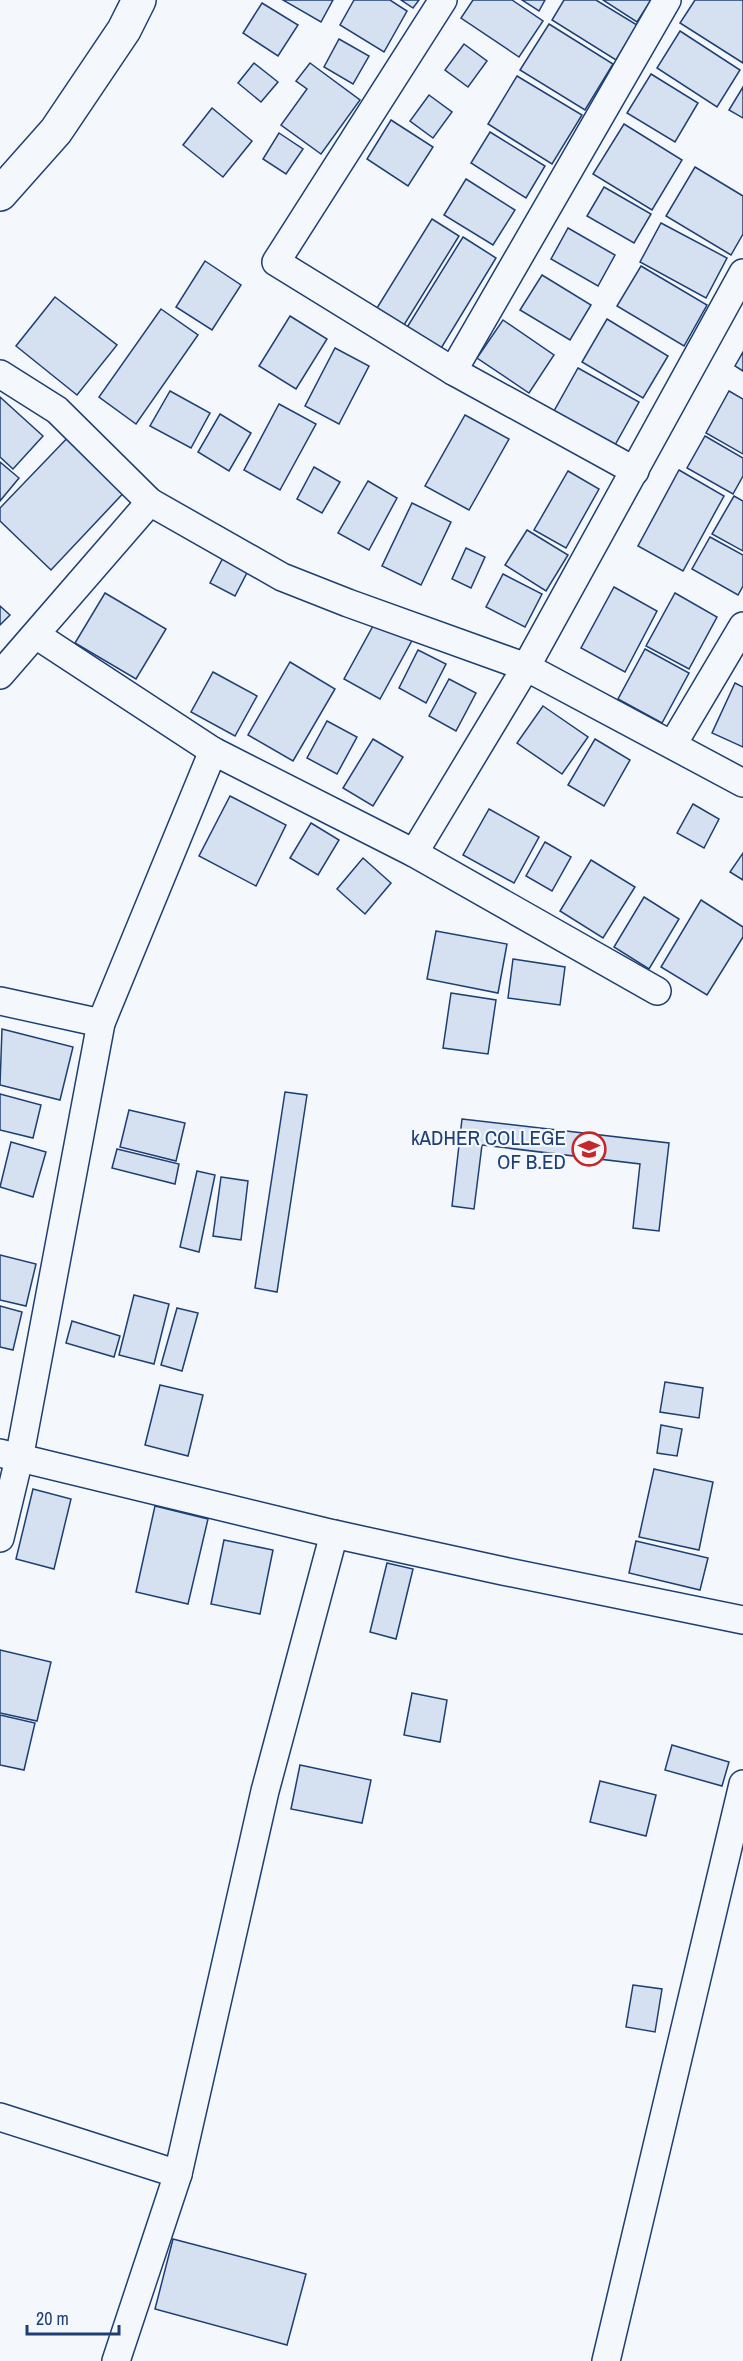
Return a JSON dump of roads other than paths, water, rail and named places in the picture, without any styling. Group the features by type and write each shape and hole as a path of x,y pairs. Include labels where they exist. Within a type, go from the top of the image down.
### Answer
{"main road":[{"path":"0,194 56,131 124,30 139,0"}],"street":[{"path":"442,0 276,262 453,371 635,471"},
{"path":"453,371 667,0"},
{"path":"414,853 526,667 743,273"},
{"path":"0,374 57,410 150,502 282,578 526,667 743,783"},
{"path":"0,675 150,502"},
{"path":"673,744 743,627"},
{"path":"36,634 213,751 414,853 657,991"},
{"path":"0,1538 10,1456 101,1023 213,751"},
{"path":"0,1001 101,1023"},
{"path":"10,1456 334,1534 743,1620"},
{"path":"116,2361 178,2174 265,1791 334,1534"},
{"path":"606,2361 743,1784"},
{"path":"0,2117 178,2174"}],"place":[{"name":"kADHER COLLEGE OF B.ED","path":"589,1149"}]}
